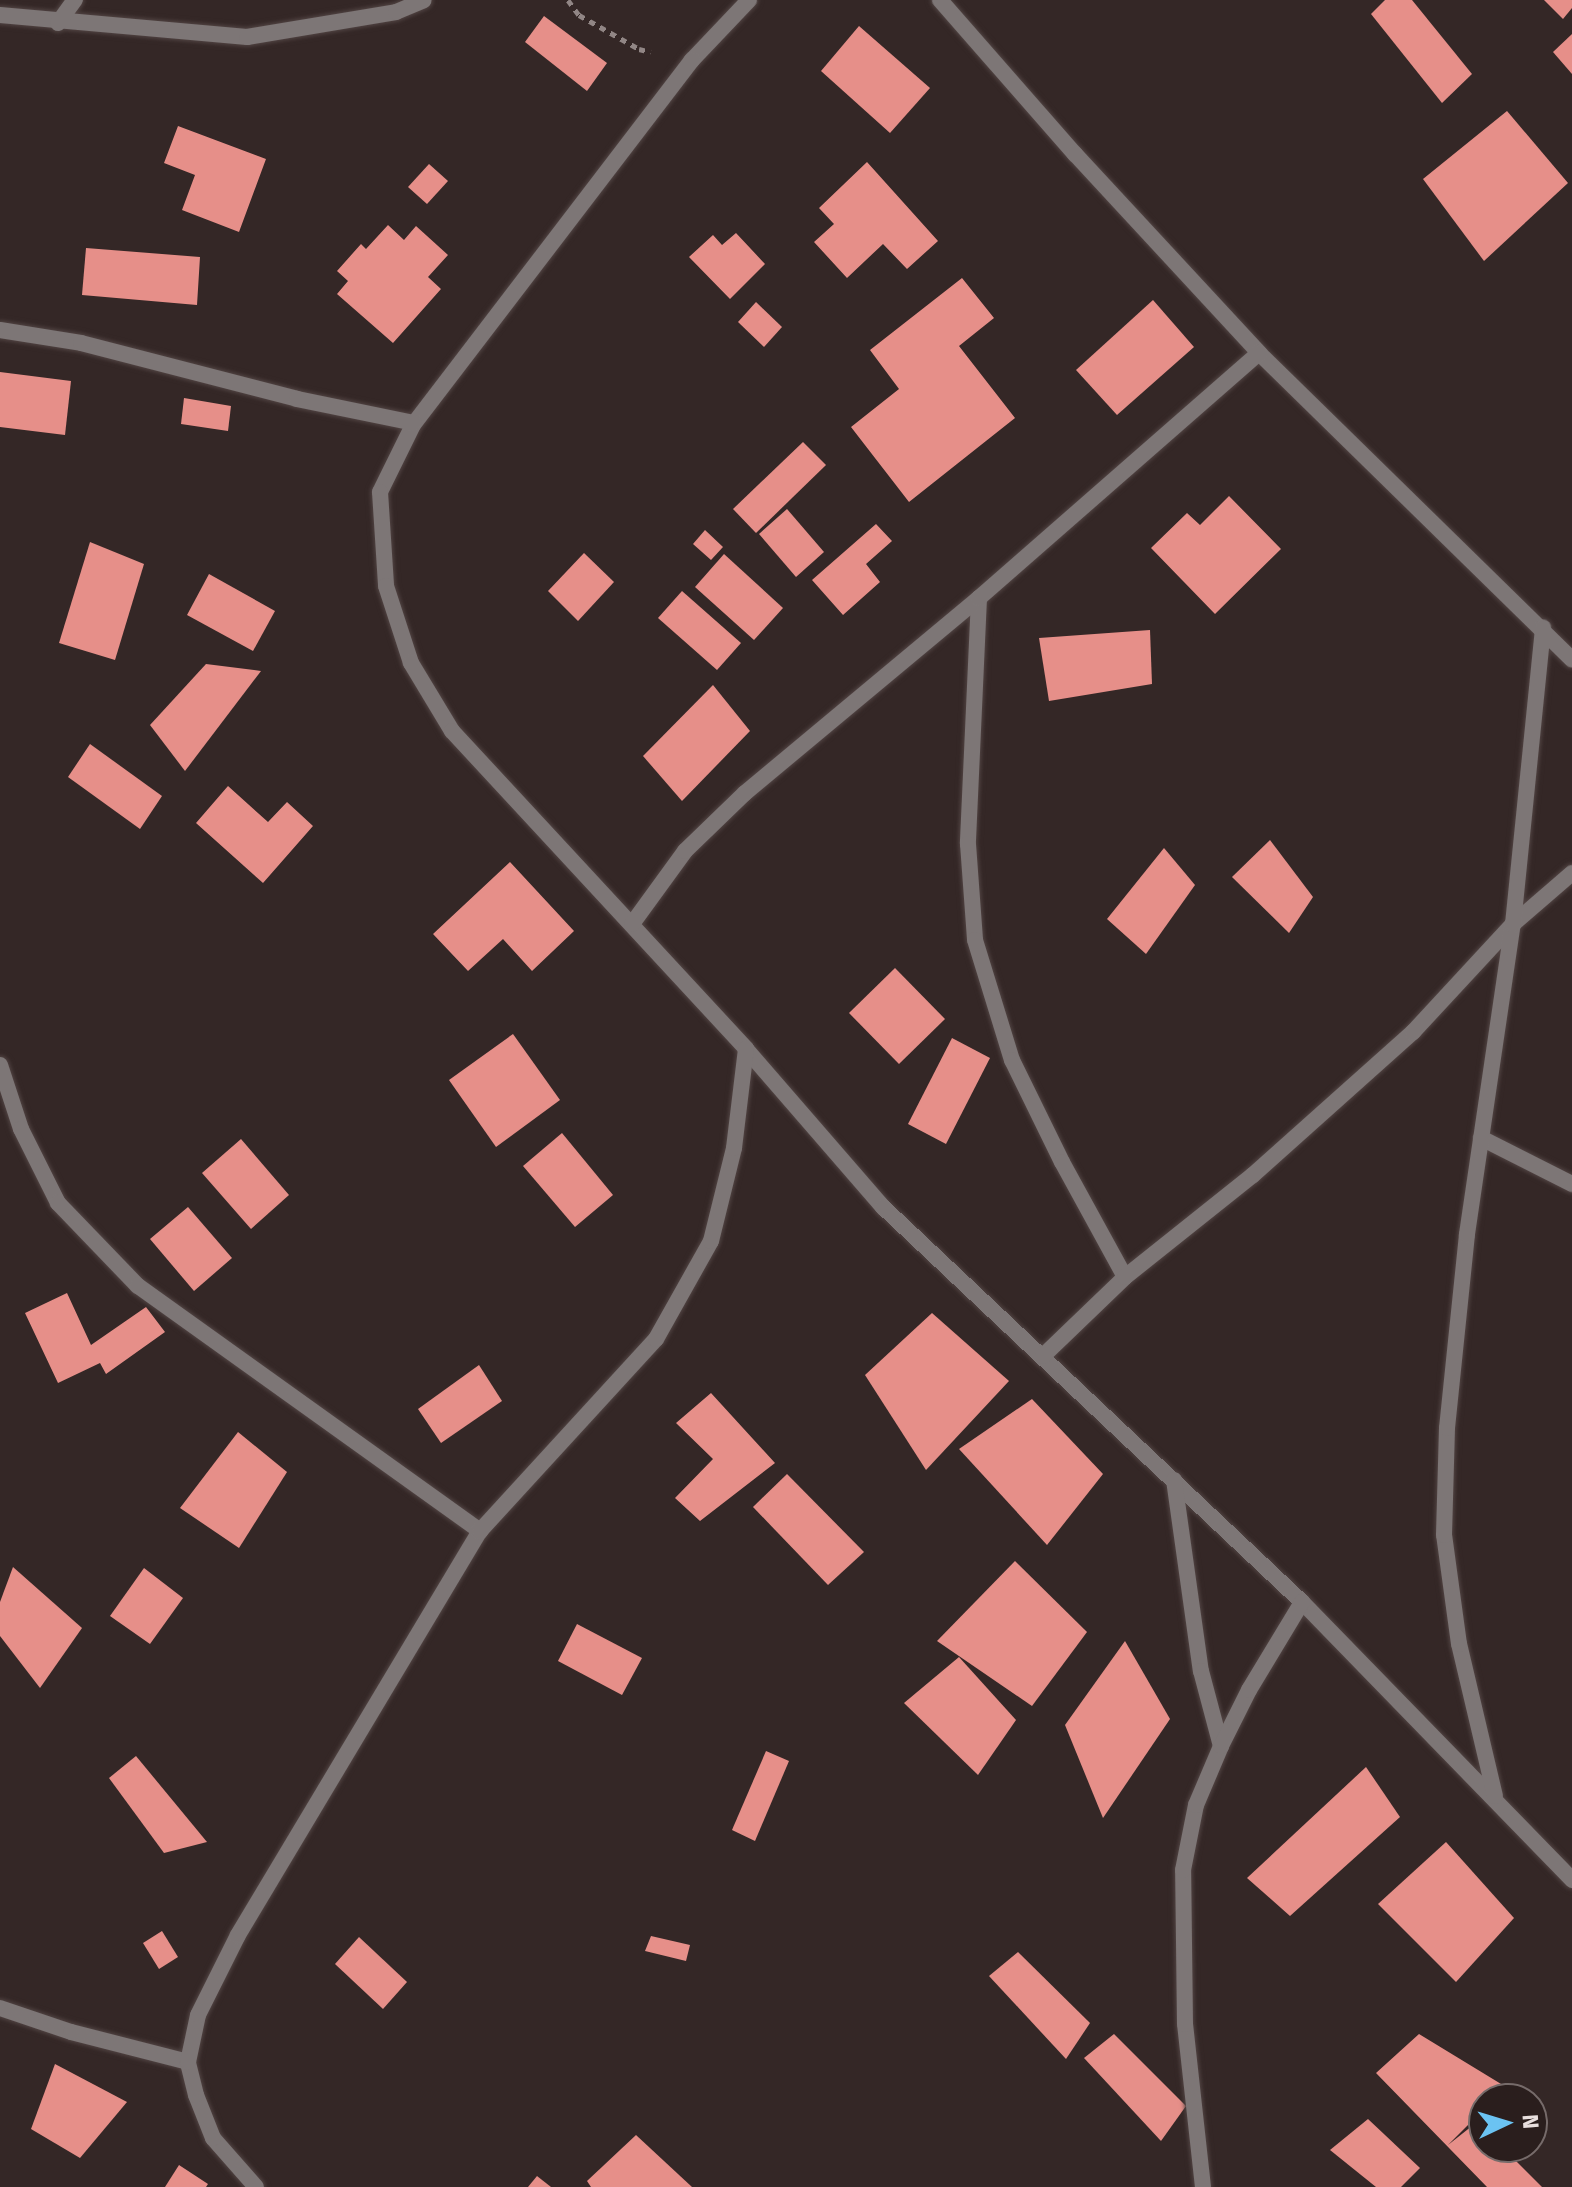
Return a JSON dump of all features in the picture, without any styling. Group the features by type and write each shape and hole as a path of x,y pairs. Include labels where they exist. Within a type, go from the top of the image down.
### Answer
{"street":[{"path":"58,23 75,0"},
{"path":"0,15 58,23 247,37 424,0"},
{"path":"749,0 692,60 414,423 380,492 386,586 411,663 452,731 746,1049 883,1207 1302,1602 1495,1797 1572,1880"},
{"path":"940,0 1075,154 1259,353 1572,659"},
{"path":"0,330 81,343 297,399 414,423"},
{"path":"632,924 685,851 745,793 979,598 1259,353"},
{"path":"979,598 968,844 975,940 1012,1060 1062,1162 1125,1277"},
{"path":"1495,1797 1459,1644 1444,1535 1447,1428 1481,1138 1513,924 1543,628"},
{"path":"1043,1356 1125,1277 1253,1175 1413,1032 1513,924 1572,873"},
{"path":"256,2187 213,2138 188,2062 198,2015 238,1935 480,1531 656,1339 711,1241 734,1148 746,1049"},
{"path":"0,1065 21,1129 58,1203 138,1286 480,1531"},
{"path":"1481,1138 1572,1184"},
{"path":"1174,1480 1201,1671 1221,1746"},
{"path":"1203,2187 1185,2024 1183,1870 1196,1805 1221,1746 1249,1690 1302,1602"},
{"path":"0,2008 71,2032 188,2062"}],"path":[{"path":"568,0 579,15 639,49 692,60"}],"building":[{"path":"1385,0 1412,0 1472,74 1442,103 1371,14"},
{"path":"1544,0 1572,0 1572,8 1563,19"},
{"path":"544,16 607,63 587,91 525,42"},
{"path":"859,26 930,88 890,133 821,71"},
{"path":"1572,34 1572,74 1553,52"},
{"path":"1507,111 1568,183 1484,261 1423,179"},
{"path":"178,126 266,159 239,232 182,210 195,175 164,163"},
{"path":"867,162 938,241 907,269 883,244 847,278 814,242 834,224 819,208"},
{"path":"429,164 448,181 427,204 408,187"},
{"path":"388,225 404,240 416,226 448,255 428,277 441,289 393,343 337,294 348,281 337,271 361,244 366,249"},
{"path":"736,233 765,264 730,299 689,257 713,235 722,245"},
{"path":"86,248 200,257 197,305 82,295"},
{"path":"962,278 994,318 959,346 1015,418 909,502 851,427 899,389 870,350"},
{"path":"1153,300 1194,347 1117,415 1076,370"},
{"path":"756,302 782,327 764,347 738,322"},
{"path":"0,372 71,381 65,435 0,427"},
{"path":"184,398 231,406 228,431 181,424"},
{"path":"803,442 826,465 756,533 733,509"},
{"path":"1229,496 1281,549 1215,614 1151,548 1187,513 1200,525"},
{"path":"787,509 824,552 796,577 759,534"},
{"path":"876,524 892,541 866,564 880,582 843,615 812,580"},
{"path":"705,530 723,547 711,560 693,544"},
{"path":"90,542 144,564 115,660 59,643"},
{"path":"584,553 614,582 578,621 548,591"},
{"path":"724,554 783,608 754,640 695,587"},
{"path":"209,574 275,611 253,651 187,615"},
{"path":"682,591 741,643 717,670 658,618"},
{"path":"1150,630 1152,684 1049,701 1039,638"},
{"path":"206,664 261,671 185,771 150,725"},
{"path":"713,685 750,731 682,801 643,756"},
{"path":"90,744 162,796 140,829 68,777"},
{"path":"228,786 268,822 287,802 313,826 263,883 196,823"},
{"path":"1270,840 1313,897 1289,933 1232,877"},
{"path":"1164,848 1195,885 1146,954 1107,919"},
{"path":"510,862 574,931 532,971 503,939 468,971 433,934"},
{"path":"895,968 945,1019 899,1064 849,1013"},
{"path":"513,1034 560,1100 496,1147 449,1080"},
{"path":"952,1038 990,1058 946,1144 908,1124"},
{"path":"562,1133 613,1195 575,1227 523,1166"},
{"path":"241,1139 289,1195 251,1229 202,1173"},
{"path":"188,1207 232,1258 194,1291 150,1239"},
{"path":"67,1293 91,1345 146,1307 165,1332 106,1374 100,1363 58,1383 25,1313"},
{"path":"932,1313 1009,1381 926,1470 865,1375"},
{"path":"479,1365 502,1401 441,1443 418,1409"},
{"path":"711,1393 775,1463 700,1521 675,1498 713,1459 676,1423"},
{"path":"1032,1399 1103,1474 1047,1545 959,1449"},
{"path":"238,1432 287,1472 239,1548 180,1508"},
{"path":"787,1474 864,1552 828,1585 753,1507"},
{"path":"1015,1561 1087,1632 1032,1706 937,1641"},
{"path":"13,1567 82,1628 40,1688 0,1636 0,1602"},
{"path":"144,1568 183,1598 150,1644 110,1616"},
{"path":"577,1624 642,1658 622,1695 558,1661"},
{"path":"1125,1641 1170,1719 1103,1818 1065,1725"},
{"path":"959,1657 1016,1720 978,1775 904,1703"},
{"path":"766,1751 789,1761 755,1841 732,1830"},
{"path":"136,1756 207,1842 164,1853 109,1778"},
{"path":"1366,1767 1400,1817 1290,1916 1247,1878"},
{"path":"1446,1842 1514,1918 1456,1982 1378,1904"},
{"path":"162,1931 178,1957 159,1969 143,1943"},
{"path":"651,1936 690,1945 686,1961 645,1951"},
{"path":"359,1937 407,1982 383,2009 335,1964"},
{"path":"1018,1952 1090,2023 1066,2059 989,1976"},
{"path":"1114,2034 1186,2106 1161,2141 1084,2058"},
{"path":"1419,2034 1499,2083 1468,2083 1468,2125 1448,2145 1468,2129 1468,2163 1518,2163 1542,2187 1487,2187 1376,2073"},
{"path":"55,2064 127,2102 80,2158 31,2129"},
{"path":"1368,2119 1420,2168 1401,2187 1376,2187 1330,2150"},
{"path":"636,2135 692,2187 591,2187 587,2181"},
{"path":"179,2165 208,2184 206,2187 165,2187"},
{"path":"537,2176 551,2187 528,2187"}]}
